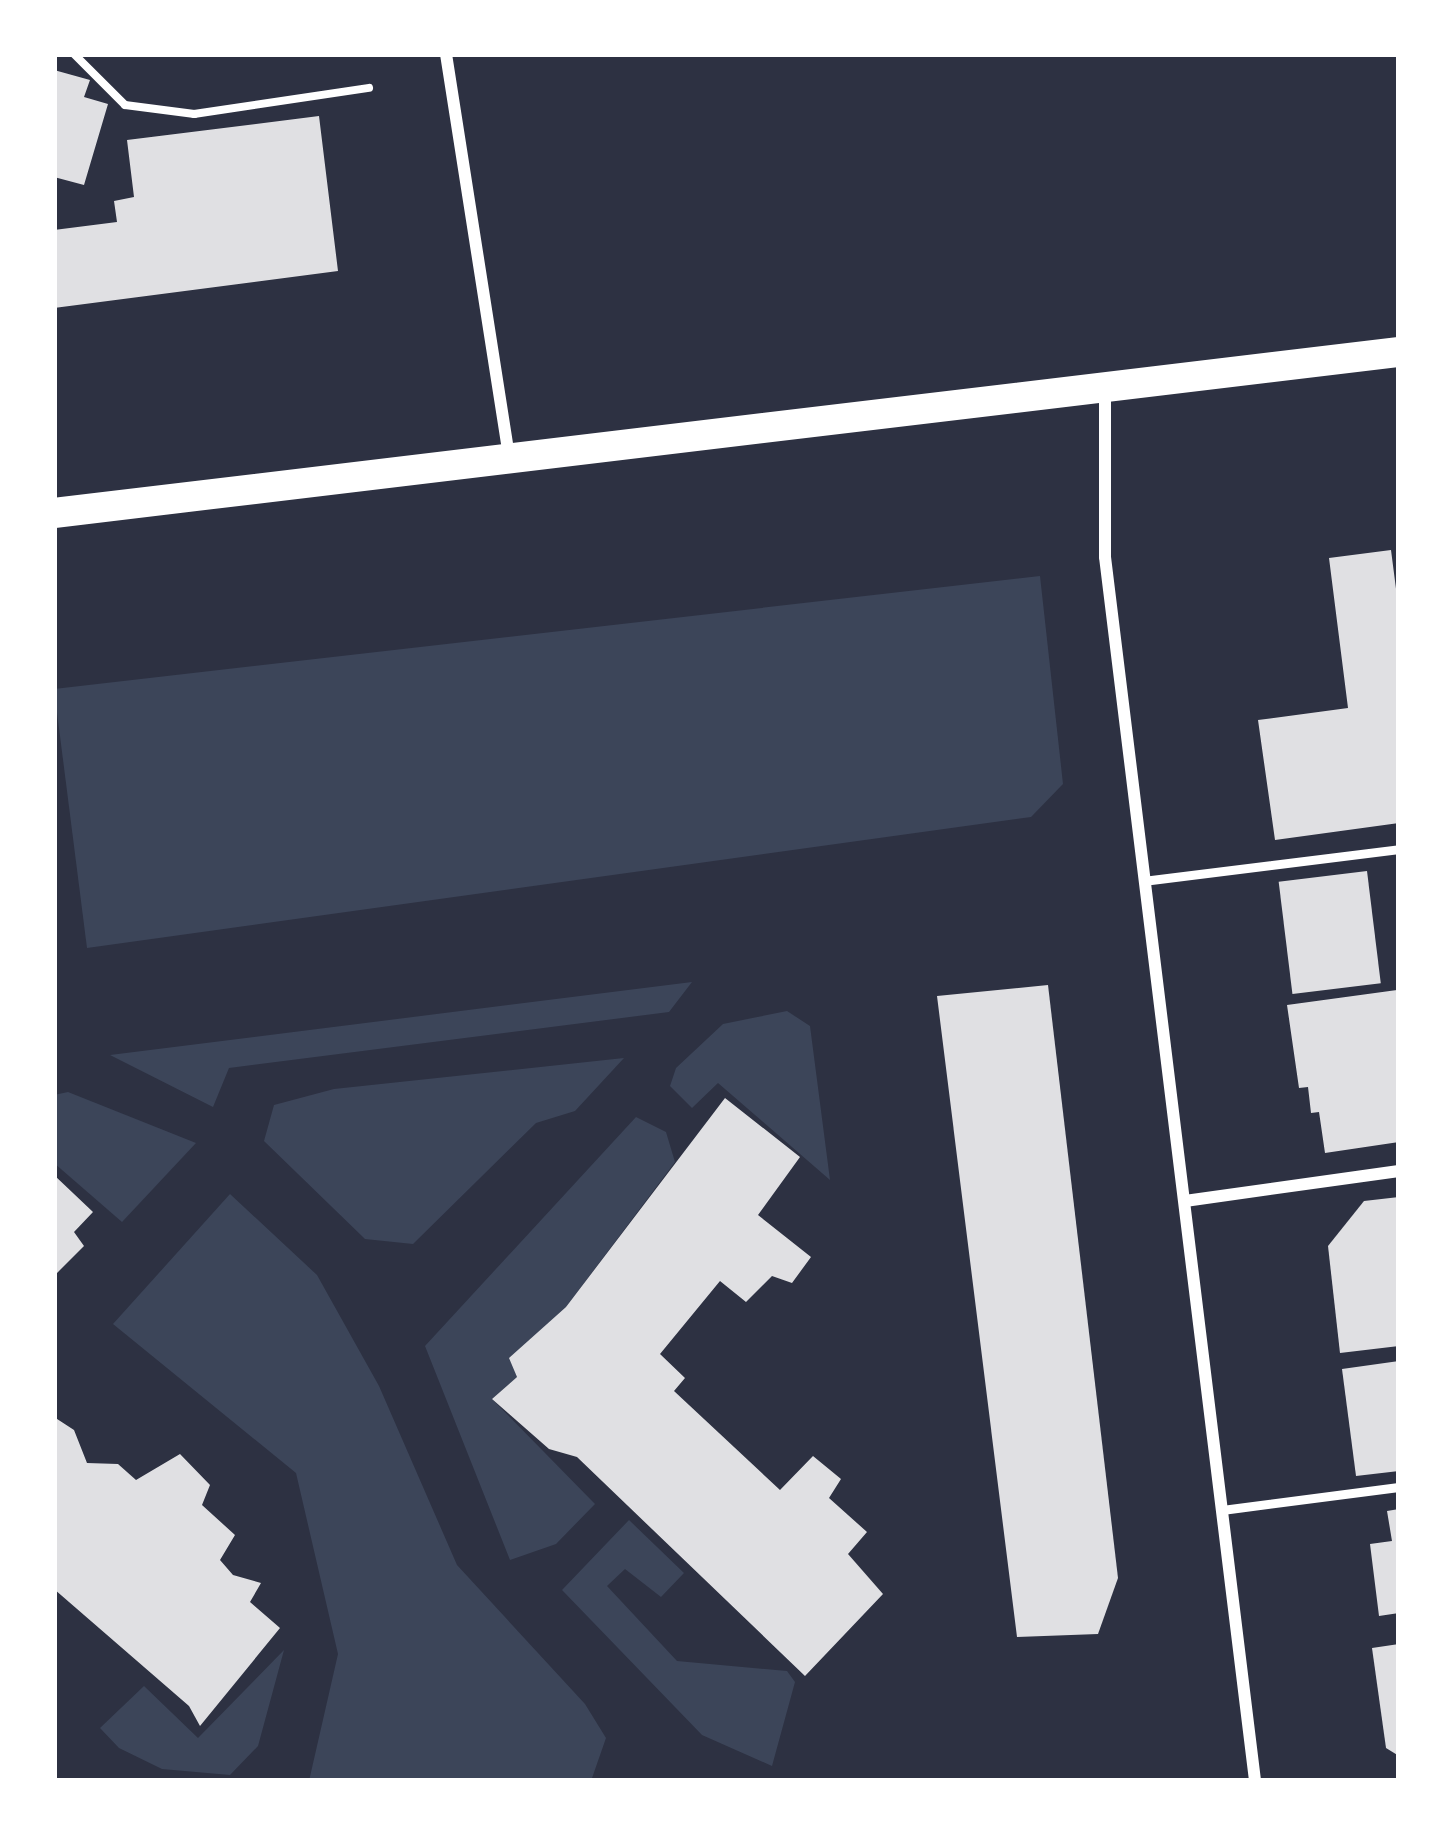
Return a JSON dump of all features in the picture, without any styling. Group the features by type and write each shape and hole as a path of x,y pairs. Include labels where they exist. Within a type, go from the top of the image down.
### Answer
{"main road":[{"path":"54,513 1399,352"}],"street":[{"path":"446,54 509,455"},
{"path":"1105,388 1105,557 1256,1781"},
{"path":"1185,1201 1399,1171"}],"lane":[{"path":"1143,881 1399,849"},
{"path":"1222,1510 1399,1487"}],"path":[{"path":"74,54 125,105 194,114 370,88"}],"shaded area":[{"path":"1040,576 1063,784 1031,817 87,948 54,689"},
{"path":"692,982 669,1012 229,1068 213,1107 110,1055"},
{"path":"787,1011 810,1026 830,1180 718,1083 692,1108 670,1086 676,1068 723,1024"},
{"path":"624,1058 575,1111 536,1123 413,1244 365,1239 264,1141 274,1105 334,1089"},
{"path":"68,1092 196,1143 122,1222 54,1163 54,1095"},
{"path":"636,1117 666,1132 675,1162 566,1307 510,1358 517,1377 492,1399 595,1504 556,1544 510,1560 425,1346"},
{"path":"230,1194 317,1275 379,1386 457,1565 585,1704 606,1738 591,1781 309,1781 338,1654 296,1473 113,1324"},
{"path":"629,1520 684,1573 661,1597 625,1569 607,1586 677,1661 787,1671 795,1682 772,1766 702,1735 562,1590"},
{"path":"284,1650 258,1746 230,1775 162,1769 119,1748 100,1728 144,1686 198,1738"}],"building":[{"path":"54,70 90,80 84,97 108,104 84,185 54,177"},
{"path":"319,116 338,271 54,308 54,230 117,222 114,201 134,197 127,140"},
{"path":"1391,550 1399,612 1399,823 1275,840 1258,720 1348,708 1329,558"},
{"path":"1367,871 1381,983 1292,994 1279,882"},
{"path":"1048,985 1118,1578 1098,1634 1017,1637 937,996"},
{"path":"1397,990 1399,1142 1325,1153 1319,1112 1311,1113 1308,1087 1299,1088 1287,1005"},
{"path":"725,1098 800,1157 758,1215 811,1257 792,1283 772,1276 746,1302 720,1281 660,1354 685,1378 674,1391 780,1490 813,1456 841,1479 829,1498 867,1532 848,1554 883,1594 805,1676 577,1457 549,1449 492,1399 517,1377 509,1358 566,1307"},
{"path":"54,1175 93,1212 74,1232 84,1246 54,1276"},
{"path":"1399,1197 1399,1346 1340,1353 1328,1246 1364,1201"},
{"path":"1399,1361 1399,1471 1356,1476 1342,1369"},
{"path":"54,1417 74,1430 87,1463 118,1464 136,1480 180,1454 210,1485 202,1505 235,1535 220,1560 233,1575 261,1583 250,1602 280,1628 200,1726 189,1706 54,1589"},
{"path":"1399,1509 1399,1613 1379,1616 1370,1544 1392,1541 1387,1511"},
{"path":"1399,1644 1399,1756 1386,1748 1372,1648"}]}
